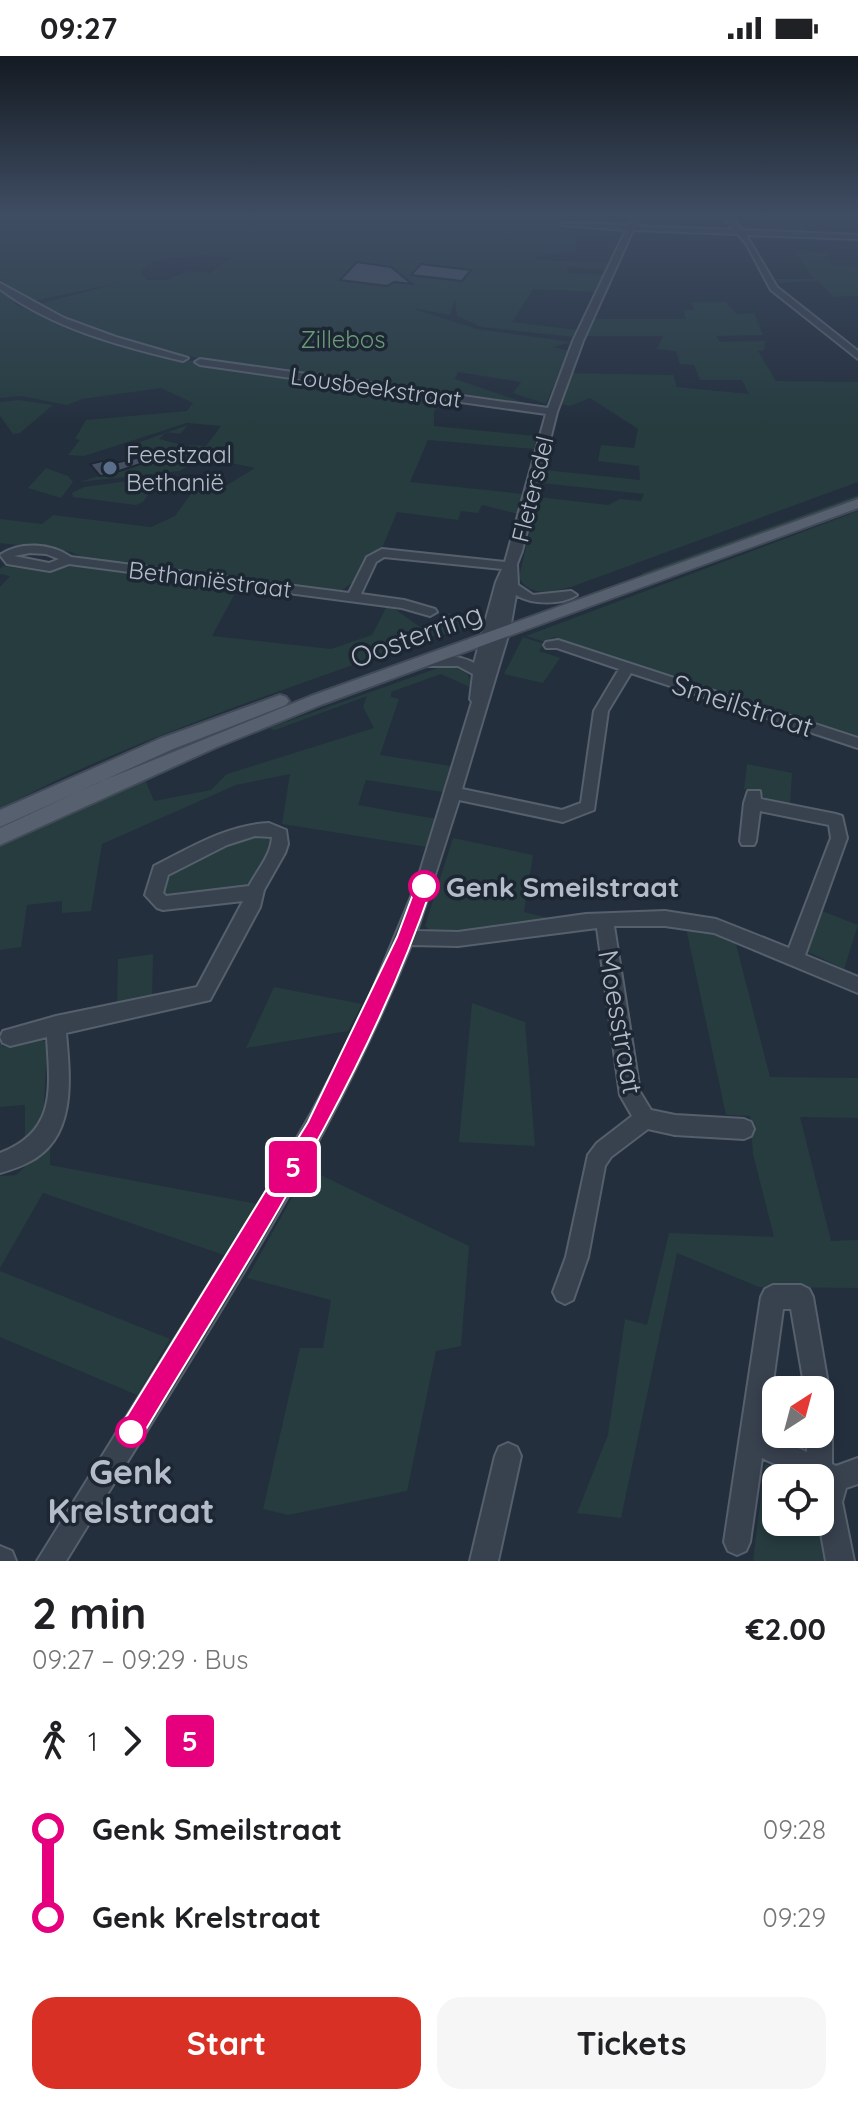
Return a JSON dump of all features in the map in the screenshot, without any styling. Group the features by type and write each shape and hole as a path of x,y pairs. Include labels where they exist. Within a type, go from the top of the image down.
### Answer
{"main road":[{"name":"Oosterring","path":"0,837 174,758 426,662 571,595 858,491"},
{"name":"Oosterring","path":"0,819 166,744 858,503"}],"street":[{"name":"Fletersdel","path":"477,708 478,671 512,587 512,566 552,412 578,341 605,284"},
{"path":"774,284 778,291 858,356"},
{"path":"0,285 27,305 136,346 183,358"},
{"name":"Lousbeekstraat","path":"200,362 552,412"},
{"path":"353,597 371,560 382,553 512,566"},
{"name":"Bethaniëstraat","path":"3,554 15,563 46,567 68,560 404,604 430,612"},
{"name":"Fletersdel","path":"51,1561 300,1156 353,1054 406,937 453,793 477,708 491,676 502,582 512,566"},
{"path":"512,587 531,599 571,595"},
{"name":"Smeilstraat","path":"551,645 858,743"},
{"path":"426,662 461,661 478,671"},
{"path":"453,793 563,816 588,806 601,711 627,667"},
{"path":"748,841 753,799 836,820 839,838 794,959"},
{"path":"10,1037 56,1025 198,998 207,990 251,907 251,893 281,841 280,834 269,828 250,830 160,871 154,895 163,903 251,893"},
{"path":"406,937 435,943 605,922 694,920 716,926 858,985"},
{"name":"Moesstraat","path":"605,922 630,1095 645,1119 675,1125 744,1129"},
{"path":"0,1163 16,1159 55,1123 60,1100 56,1025"},
{"name":"Moesstraat","path":"565,1292 577,1257 595,1162 604,1150 645,1119"},
{"path":"737,1542 773,1297 801,1297 815,1376"},
{"path":"752,1440 837,1474"},
{"path":"831,1448 837,1474 829,1502 840,1561"},
{"path":"484,1561 508,1456"}],"green space":[{"path":"7,284 113,284 29,302"},
{"name":"Zillebos","path":"114,284 600,284 596,292 533,289 512,322 577,330 574,337 481,327 457,316 455,300 450,315 411,308 477,329 572,342 553,347 568,351 546,404 513,393 521,382 458,372 455,379 540,408 203,359 160,349 34,305"},
{"path":"821,284 858,284 858,296 834,297"},
{"path":"0,288 16,301 14,304 30,311 179,359 314,380 317,383 311,389 317,391 328,382 442,399 434,412 434,426 537,436 534,449 428,440 410,482 523,494 518,514 482,505 478,513 461,511 458,520 397,512 383,546 362,561 354,581 341,591 85,558 71,552 0,543 0,519 42,524 53,515 151,527 175,516 193,491 214,493 255,468 208,458 208,462 186,459 182,464 188,466 180,471 79,482 137,465 126,447 165,433 159,439 186,446 183,451 188,452 189,445 206,446 221,426 187,423 84,456 68,455 80,440 75,439 86,420 187,411 193,403 161,388 82,399 67,405 22,396 0,398"},
{"path":"691,302 726,302 737,314 754,313 763,335 716,336 720,342 765,341 764,350 758,351 776,381 858,382 858,482 571,587 542,592 529,588 519,577 538,497 608,505 620,499 641,501 644,494 541,483 545,470 640,480 639,466 598,461 601,445 634,448 638,429 590,398 570,406 561,404 572,373 673,375 677,387 749,394 742,380 700,380 694,365 680,364 676,351 657,349 663,336 587,336 595,319 686,319 683,310 694,310"},
{"path":"19,400 53,405 20,433 13,434 0,416 0,402"},
{"path":"188,425 180,434 168,432"},
{"path":"46,468 68,476 73,482 61,498 28,488"},
{"path":"151,478 154,487 143,502 136,505 73,497 72,493 84,487"},
{"path":"858,495 858,499 647,577 642,573"},
{"path":"858,511 858,739 554,637 545,642 526,636"},
{"path":"78,565 239,586 212,636 331,649 372,635 388,604 420,627 437,625 447,613 470,621 462,626 462,631 434,636 159,736 0,809 0,587 10,576 0,574 0,569 3,566 47,572"},
{"path":"523,637 544,644 539,651 560,658 543,683 504,674"},
{"path":"458,663 455,667 468,674 472,688 441,674 391,692 391,697 399,699 380,755 451,766 443,792 366,780 358,805 436,819 427,847 282,824 290,774 236,785 102,844 91,911 62,913 62,901 27,905 21,947 0,950 0,844 145,779 154,801 211,790 227,774 374,728 363,707 367,696 275,730 269,728 438,668 437,664"},
{"path":"747,764 792,773 790,804 768,800 757,791 744,789"},
{"path":"254,831 277,837 252,886 165,898 158,883 160,877"},
{"path":"453,838 533,855 524,912 552,919 436,934 425,926"},
{"path":"822,911 858,925 844,969 808,952"},
{"path":"686,928 700,928 736,944 770,1077 858,1078 858,1118 800,1117 831,1241 858,1240 858,1288 759,1287 677,1253 621,1518 577,1513 608,1435 625,1319 647,1325 669,1233 774,1237 753,1154 750,1116 726,1115"},
{"path":"153,954 152,998 117,1003 118,959"},
{"path":"274,987 362,1004 348,1031 246,1048"},
{"path":"472,1003 525,1022 535,1146 459,1142"},
{"path":"40,1037 47,1044 43,1123 25,1138 25,1105 0,1107 0,1038 3,1047"},
{"path":"50,1143 50,1165 257,1204 224,1255 43,1193 0,1268 0,1176 16,1175"},
{"path":"308,1169 469,1246 461,1346 436,1351 407,1491 288,1515 263,1509 300,1348 323,1348 331,1300 247,1278"},
{"path":"0,1271 170,1339 137,1395 0,1337"},
{"path":"762,1488 762,1536 825,1536 833,1561 753,1561"}],"building":[{"name":"Feestzaal Bethanië","path":"141,457 143,463 100,476 90,464 102,461 106,465"}],"bus line":[{"name":"5","path":"131,1432 300,1156 353,1054 406,937 424,886"}],"place":[{"name":"Feestzaal Bethanië","path":"110,468"},
{"name":"Genk Smeilstraat","path":"424,886"},
{"name":"Genk Krelstraat","path":"131,1432"}]}
